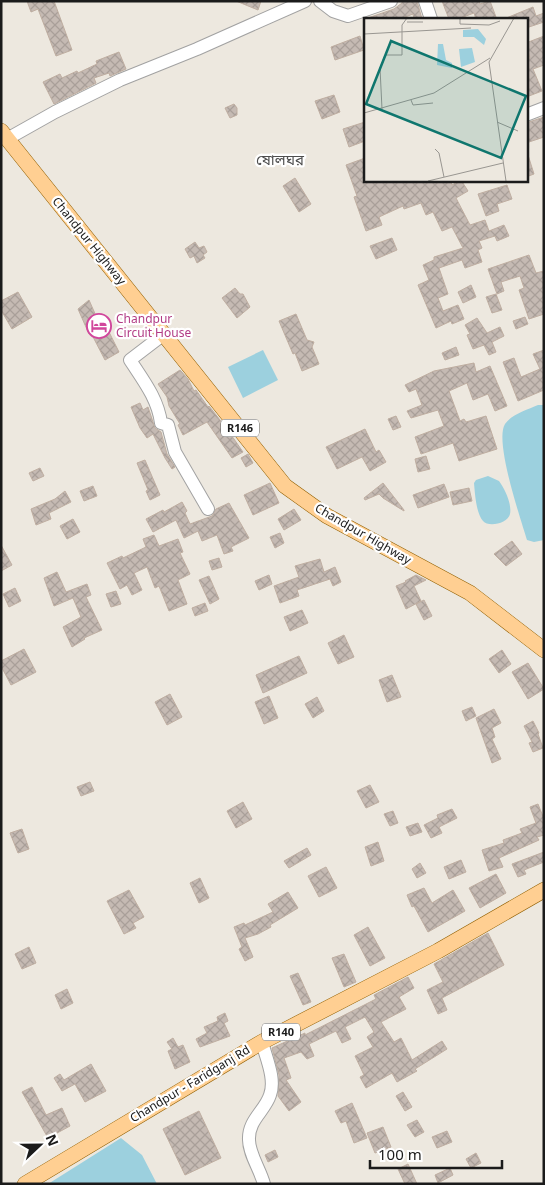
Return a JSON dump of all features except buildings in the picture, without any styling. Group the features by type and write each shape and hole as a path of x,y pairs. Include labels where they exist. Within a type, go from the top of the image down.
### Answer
{"main road":[{"name":"Chandpur Highway","path":"4,135 286,486 328,516 470,593 544,650"},
{"name":"Chandpur - Faridganj Rd","path":"25,1184 262,1042 438,951 544,890"}],"street":[{"path":"4,135 120,80 197,49 305,1"},
{"path":"320,1 333,11 348,16 391,1"},
{"path":"425,1 431,18"},
{"path":"528,113 544,108"},
{"path":"164,334 130,360 150,392 159,411 161,423 168,425 175,452 208,509"},
{"path":"262,1042 272,1080 272,1089 270,1097 256,1116 249,1130 248,1142 264,1184"}],"water":[{"path":"263,350 278,380 243,398 228,367"},
{"path":"538,405 544,405 544,540 534,542 527,540 515,499 506,463 503,433 505,424 508,421"},
{"path":"488,476 499,481 509,501 509,517 498,524 489,524 483,521 477,508 474,483 476,480"},
{"path":"121,1138 142,1155 157,1184 48,1184"}],"place":[{"name":"Chandpur Circuit House","path":"99,326"}],"district":[{"name":"ষোলঘর","path":"280,160"}]}
